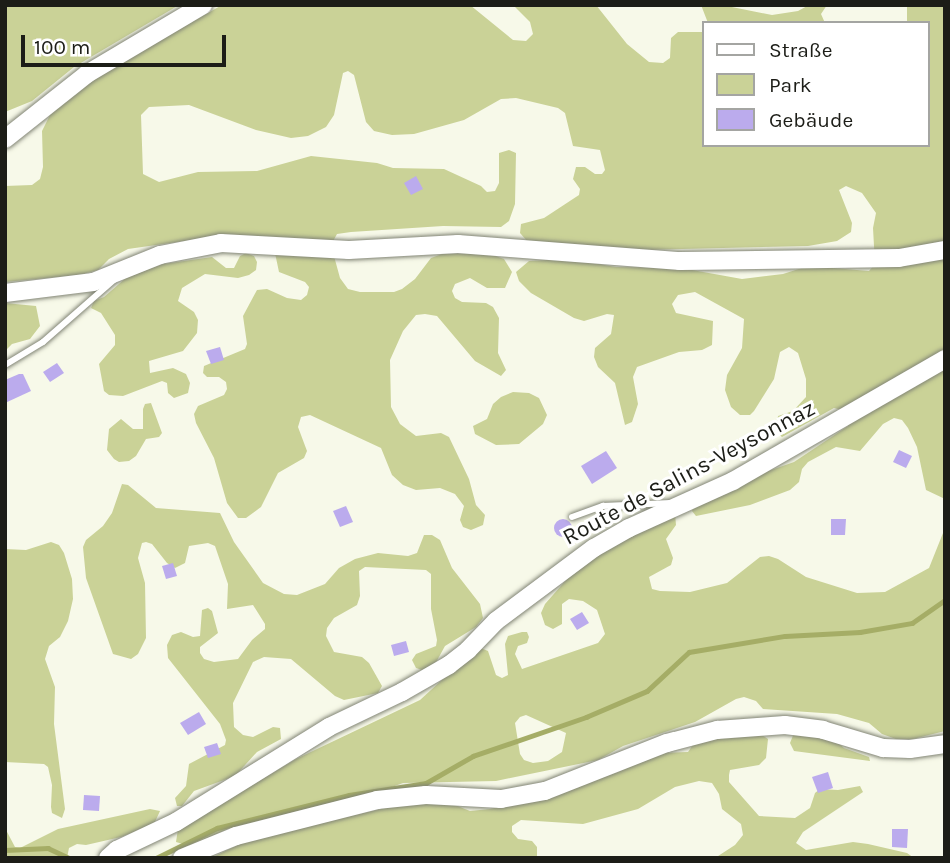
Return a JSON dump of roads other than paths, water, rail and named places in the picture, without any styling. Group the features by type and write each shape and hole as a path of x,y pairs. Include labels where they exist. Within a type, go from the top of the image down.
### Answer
{"street":[{"path":"5,139 87,75 203,5"},
{"path":"5,293 83,285 177,250 221,243 349,250 458,244 680,261 887,258 945,250"},
{"name":"Route de Salins-Veysonnaz","path":"108,858 117,850 176,822 329,727 402,692 449,665 496,621 576,560 629,528 733,481 945,359"},
{"path":"182,858 236,836 377,800 426,795 500,799 545,791 667,743 724,729 795,725 883,748 911,749 945,744"}],"lane":[{"path":"5,365 43,342 111,283 116,274"},
{"path":"572,517 603,506 673,502 680,506"}],"waterway":[{"path":"156,858 217,828 349,795 426,783 473,756 586,717 647,691 689,652 785,636 860,632 912,623 945,600"},
{"path":"5,850 48,848 69,858"}]}
